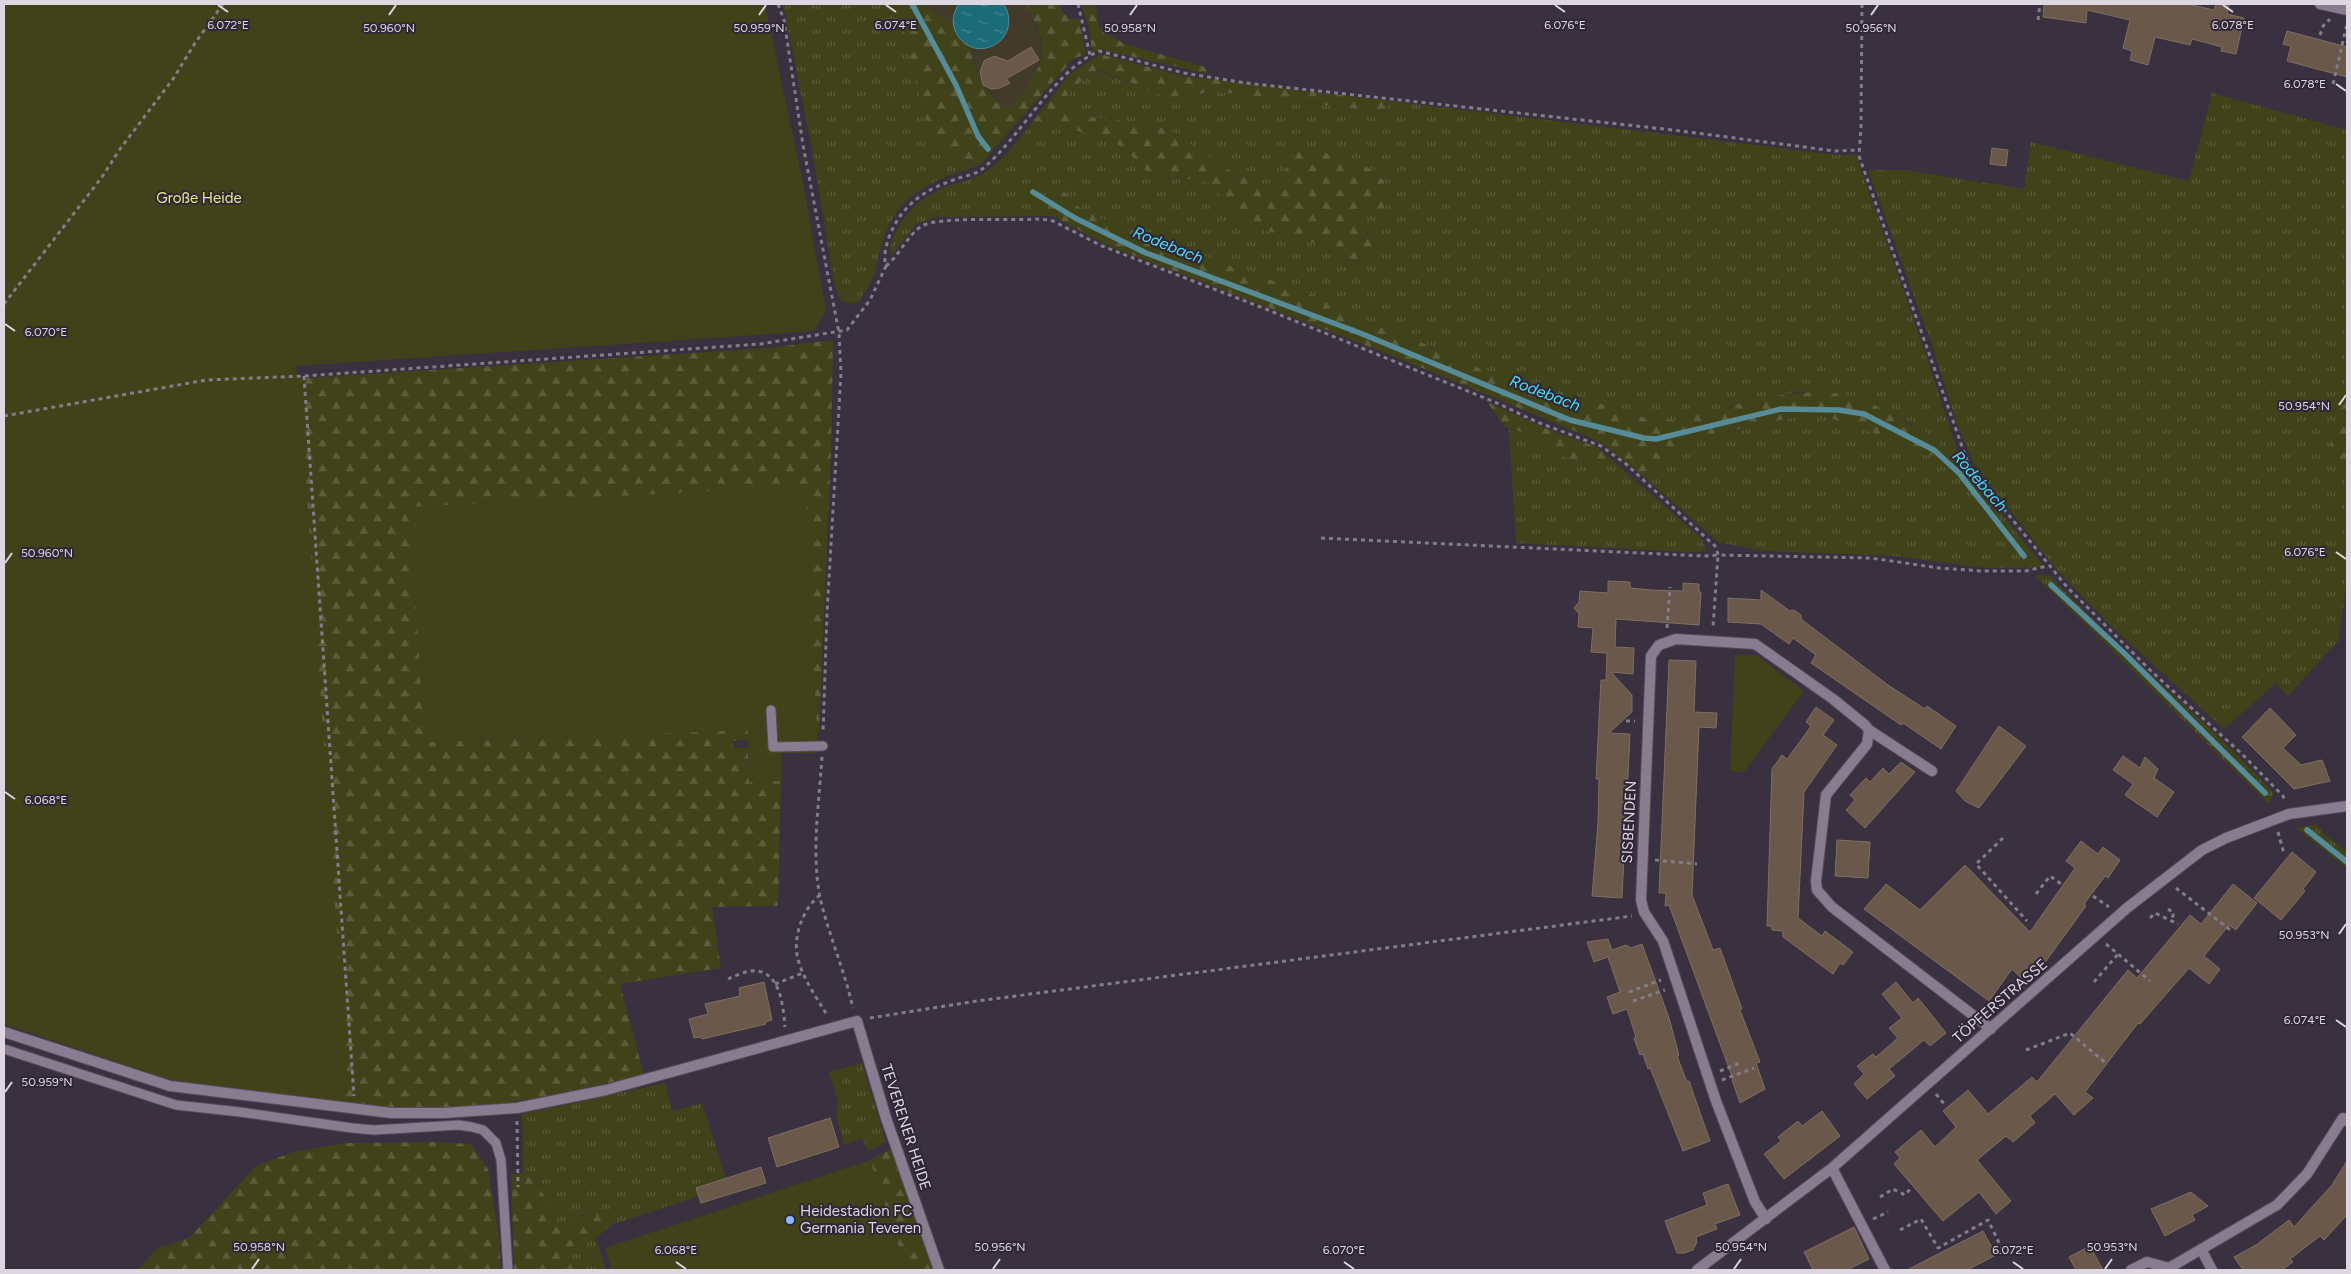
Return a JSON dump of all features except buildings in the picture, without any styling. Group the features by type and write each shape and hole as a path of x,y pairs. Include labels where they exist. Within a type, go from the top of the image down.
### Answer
{"street":[{"path":"2320,4 2347,10"},
{"path":"1666,641 1676,639 1711,640 1755,644 1850,711 1869,730 1932,772"},
{"name":"SISBENDEN","path":"1666,641 1659,645 1651,656 1641,900 1644,912 1663,941 1708,1080 1755,1202 1766,1219"},
{"path":"1869,730 1868,744 1826,795 1816,882 1817,890 1832,907 1991,1029"},
{"name":"TÖPFERSTRASSE","path":"1697,1270 1832,1168 2164,878 2213,844 2275,819 2289,814 2347,806"},
{"path":"4,1032 170,1086 400,1113 517,1108 606,1090 857,1021"},
{"name":"TEVERENER HEIDE","path":"857,1021 892,1136 939,1270"},
{"path":"2131,1270 2147,1262 2169,1268 2277,1205 2306,1174 2346,1117"},
{"path":"1832,1168 1885,1270"},
{"path":"2201,1249 2212,1270"}],"lane":[{"path":"770,710 772,747 823,746"},
{"path":"4,1049 167,1104 374,1130 459,1125 482,1130 496,1143 501,1160 508,1270"}],"path":[{"path":"4,304 102,177 120,149 173,79 195,43 223,4"},
{"path":"778,4 784,20 803,145 839,333 840,373 817,853 820,895 846,978 857,1021 977,1001 1637,916 1644,912"},
{"path":"1078,4 1090,55"},
{"path":"1862,4 1861,127 1858,156 1890,239 1969,466 2048,566 2150,670 2243,755 2283,796 2289,814"},
{"path":"2038,20 2040,4"},
{"path":"2333,84 2347,21"},
{"path":"886,266 883,256 895,226 904,211 921,194 956,179 979,172 996,158 1070,71 1090,55 1099,51 1184,74 1246,83 1654,128 1835,151 1858,150"},
{"path":"4,416 206,380 304,376 760,344 839,333 847,330 870,300 886,266 895,259 922,226 939,222 1051,220 1102,246 1263,308 1537,422 1601,446 1626,464 1716,547 1718,554 1711,640"},
{"path":"304,376 355,1109"},
{"path":"1321,538 1704,556 1718,554 1871,558 1938,568 1982,571 2025,571 2048,566"},
{"path":"1666,641 1670,588"},
{"path":"2275,819 2283,850 2286,853"},
{"path":"2002,838 1976,864 2027,921"},
{"path":"1642,859 1697,864"},
{"path":"2036,894 2050,876 2064,886"},
{"path":"2164,878 2233,932"},
{"path":"820,895 810,903 801,923 797,957 803,973 833,1027"},
{"path":"2168,909 2174,914 2171,921"},
{"path":"2150,918 2155,913 2178,924"},
{"path":"2096,936 2150,982"},
{"path":"2094,982 2118,954"},
{"path":"728,979 750,971 764,972 772,976 784,1017 786,1040"},
{"path":"775,984 803,973"},
{"path":"1629,992 1676,980"},
{"path":"1633,1002 1676,980"},
{"path":"2026,1050 2070,1033 2107,1064"},
{"path":"1708,1080 1740,1063"},
{"path":"1708,1080 1754,1068"},
{"path":"1880,1197 1893,1189 1905,1194 1911,1188"},
{"path":"1900,1230 1921,1219 1938,1248 1988,1220 2005,1255"}],"shaded area":[{"path":"927,4 1025,4 1041,39 1041,58 1036,76 1011,109 1005,108 990,91 975,65 970,46 942,15 929,9"}],"green space":[{"name":"Große Heide","path":"4,4 765,4 803,183 826,311 814,331 296,366 300,398 347,1079 332,1100 179,1083 4,1024"},
{"path":"783,4 900,4 915,79 955,155 980,165 937,181 912,196 902,206 886,232 873,277 860,301 852,304 840,300 834,283 812,150"},
{"path":"900,4 927,4 929,9 941,15 952,24 969,45 977,70 984,84 999,103 1011,109 1034,77 1041,59 1040,35 1025,4 1060,4 1062,11 1069,19 1079,19 1086,54 1073,59 980,165 956,155 929,129 915,79"},
{"path":"1081,4 1095,4 1100,29 1125,44 1205,67 1208,74 1099,49 1092,52 1089,29"},
{"path":"1100,54 1183,76 1390,101 1389,106 1383,112 1211,91 1185,98 1171,97 1153,94 1141,86 1098,70 1091,72 1060,102 1091,117 1154,125 1173,132 1222,166 1266,189 1274,188 1281,184 1288,164 1295,152 1309,147 1374,170 1385,184 1390,202 1375,212 1367,215 1358,215 1354,219 1360,228 1375,240 1377,251 1360,263 1345,260 1307,240 1248,227 1233,217 1214,187 1205,181 1153,175 1141,167 1130,154 1111,139 1080,132 1066,125 1052,123 1030,125 1070,74"},
{"path":"1094,70 1141,86 1153,94 1200,95 1211,91 1382,112 1389,106 1390,101 1837,155 1856,155 1959,455 1975,480 2044,567 1985,568 1895,556 1764,551 1718,542 1638,472 1654,471 1662,467 1684,441 1814,413 1858,427 1929,456 1944,453 1943,446 1934,436 1886,411 1842,394 1816,394 1802,391 1733,405 1697,417 1665,422 1652,420 1537,384 1483,370 1409,337 1368,323 1323,299 1105,220 1077,206 1062,189 1048,210 1053,216 935,217 915,225 893,254 889,252 892,241 903,220 918,204 937,191 984,173 1003,157 1030,125 1052,123 1066,125 1080,132 1111,139 1130,154 1141,167 1153,175 1205,181 1214,187 1233,217 1248,227 1307,240 1345,260 1359,263 1369,257 1372,235 1358,227 1354,219 1358,215 1284,177 1277,186 1266,189 1222,166 1173,132 1154,125 1091,117 1060,102"},
{"path":"2212,93 2347,130 2347,576 2339,640 2288,696 2276,683 2224,729 2114,629 2056,569 1975,466 1957,424 1934,351 1868,170 1906,170 2024,189 2031,142 2189,181"},
{"path":"1062,189 1077,206 1105,220 1323,299 1368,323 1409,337 1483,370 1537,384 1652,420 1663,421 1693,416 1774,396 1815,392 1843,394 1877,406 1931,435 1940,442 1944,453 1929,456 1858,427 1814,413 1684,441 1662,467 1654,471 1638,472 1603,444 1579,433 1398,358 1104,244 1053,216 1048,210 1047,201"},
{"path":"833,340 831,453 819,732 815,737 805,486 424,742 748,730 748,740 732,741 733,748 748,748 749,781 781,781 778,906 712,907 721,968 620,984 644,1075 520,1101 425,1110 336,1104 242,1093 262,381 768,348"},
{"path":"2347,400 2347,460 2340,459 2330,446 2335,422"},
{"path":"1487,402 1545,428 1597,447 1611,459 1575,461 1540,445 1525,433 1505,427"},
{"path":"1509,429 1525,433 1540,445 1575,461 1611,459 1702,539 1706,549 1702,552 1691,552 1516,543"},
{"path":"805,486 818,753 781,753 781,781 749,782 748,730 424,742 410,507"},
{"path":"2035,575 2050,576 2113,640 2217,735 2274,793 2269,804"},
{"path":"1735,655 1756,655 1804,691 1744,772 1730,771"},
{"path":"2317,824 2324,834 2347,851 2347,868 2296,828"},
{"path":"862,1063 886,1142 868,1151 862,1138 844,1145 836,1115 838,1101 829,1072"},
{"path":"665,1083 672,1111 702,1103 726,1178 697,1187 699,1196 611,1225 605,1231 595,1209 560,1227 532,1172 523,1173 522,1114"},
{"path":"433,1142 471,1144 488,1169 500,1243 500,1270 138,1270 157,1248 189,1238 256,1166 293,1152 344,1143"},
{"path":"891,1149 933,1270 906,1270 870,1160"},
{"name":"Heidestadion FC Germania Teveren","path":"870,1160 906,1270 612,1270 605,1248"},
{"path":"532,1172 560,1227 596,1209 605,1231 570,1254 577,1270 514,1270 511,1174"},
{"path":"596,1237 606,1270 577,1270 570,1254"}],"water":[{"path":"959,4 1004,4 1009,18 1007,29 1002,39 993,46 983,48 972,47 963,41 955,30 953,23 954,13"}],"waterway":[{"name":"Rodebach","path":"912,4 956,85 978,136 988,149"},
{"name":"Rodebach","path":"1033,192 1075,218 1146,253 1360,333 1570,420 1644,438 1656,439 1781,409 1839,410 1864,414 1934,450 1959,473 2024,556"},
{"name":"Rodebach","path":"2051,585 2123,652 2265,793"},
{"name":"Rodebach","path":"2307,830 2347,862"}],"place":[{"name":"Heidestadion FC Germania Teveren","path":"790,1220"}]}
